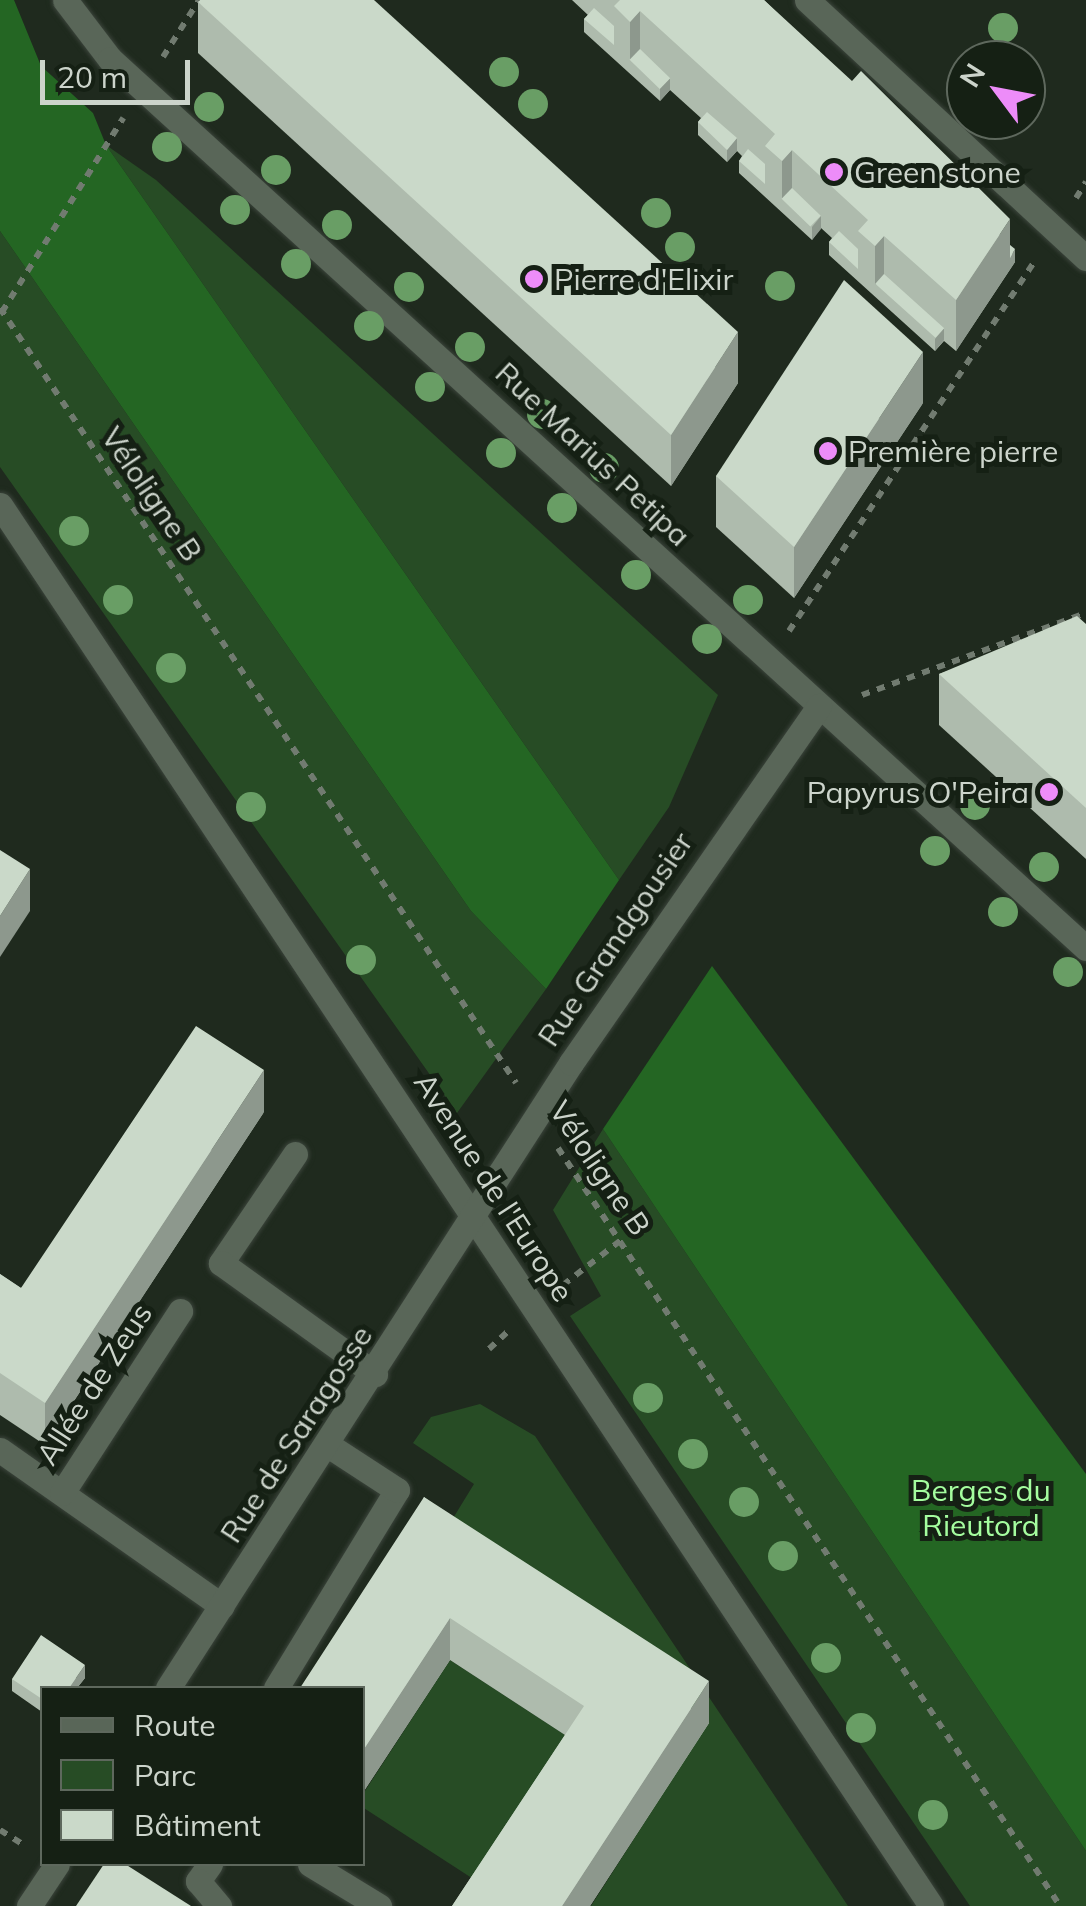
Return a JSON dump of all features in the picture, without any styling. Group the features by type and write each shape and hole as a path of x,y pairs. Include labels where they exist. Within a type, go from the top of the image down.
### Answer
{"street":[{"name":"Rue Marius Petipa","path":"65,0 110,59 1086,948"},
{"path":"807,0 1086,258"},
{"name":"Avenue de l'Europe","path":"0,505 475,1214 931,1906"},
{"name":"Rue Grandgousier","path":"475,1214 666,923 819,706"},
{"path":"296,1154 221,1263 375,1374"},
{"name":"Rue de Saragosse","path":"169,1686 375,1374 475,1214"},
{"name":"Allée de Zeus","path":"62,1493 180,1311"},
{"path":"277,1686 395,1502 397,1490 328,1445"},
{"name":"Allée de Zeus","path":"0,1450 222,1606"},
{"path":"29,1906 57,1866"},
{"path":"209,1866 198,1882 219,1906"},
{"path":"313,1866 379,1906"}],"path":[{"path":"1,310 106,145"},
{"path":"765,656 808,611 1055,230"},
{"name":"Véloligne B","path":"1,310 1060,1906"},
{"path":"819,706 1086,613"}],"green space":[{"path":"0,0 14,0 41,66 93,113 106,145 619,880 546,989 471,911 0,231"},
{"path":"106,145 156,180 718,695 669,807 619,880"},
{"path":"0,231 471,911 546,989 457,1113 0,467"},
{"name":"Berges du Rieutord","path":"712,966 1086,1474 1086,1851 603,1129"},
{"path":"603,1129 1086,1851 1086,1906 970,1906 570,1316 601,1296 553,1210"},
{"path":"480,1404 535,1436 848,1906 591,1906 708,1723 436,1546 474,1484 413,1443 431,1417"},
{"path":"450,1660 584,1747 491,1891 365,1809 365,1791"}],"building":[{"name":"Pierre d'Elixir","path":"374,0 738,332 671,435 198,2"},
{"path":"620,0 764,0 852,81 861,71 1010,219 956,300 884,236 875,246 858,231 868,220 792,150 782,161 765,146 775,134 640,11 630,22 614,6"},
{"path":"594,8 614,26 614,45 584,19"},
{"path":"640,49 670,78 660,89 630,60"},
{"path":"707,112 737,138 727,150 698,122"},
{"path":"748,149 765,164 765,184 739,161"},
{"path":"792,188 821,216 810,227 782,199"},
{"path":"839,231 858,249 858,269 829,242"},
{"path":"884,274 944,328 935,338 875,284"},
{"name":"Première pierre","path":"844,280 923,352 794,547 716,476"},
{"path":"1077,616 1086,624 1086,808 939,674"},
{"path":"0,850 30,869 0,916"},
{"path":"196,1026 264,1070 45,1403 0,1373 0,1274 21,1288"},
{"path":"424,1497 709,1681 562,1906 452,1906 584,1706 450,1618 365,1747 365,1686 301,1686"},
{"path":"41,1635 85,1665 70,1686 40,1686 40,1698 12,1679"},
{"path":"103,1866 128,1866 191,1906 76,1906"}],"place":[{"name":"Green stone","path":"834,172"},
{"name":"Pierre d'Elixir","path":"534,279"},
{"name":"Première pierre","path":"828,451"},
{"name":"Papyrus O'Peira","path":"1049,792"}]}
